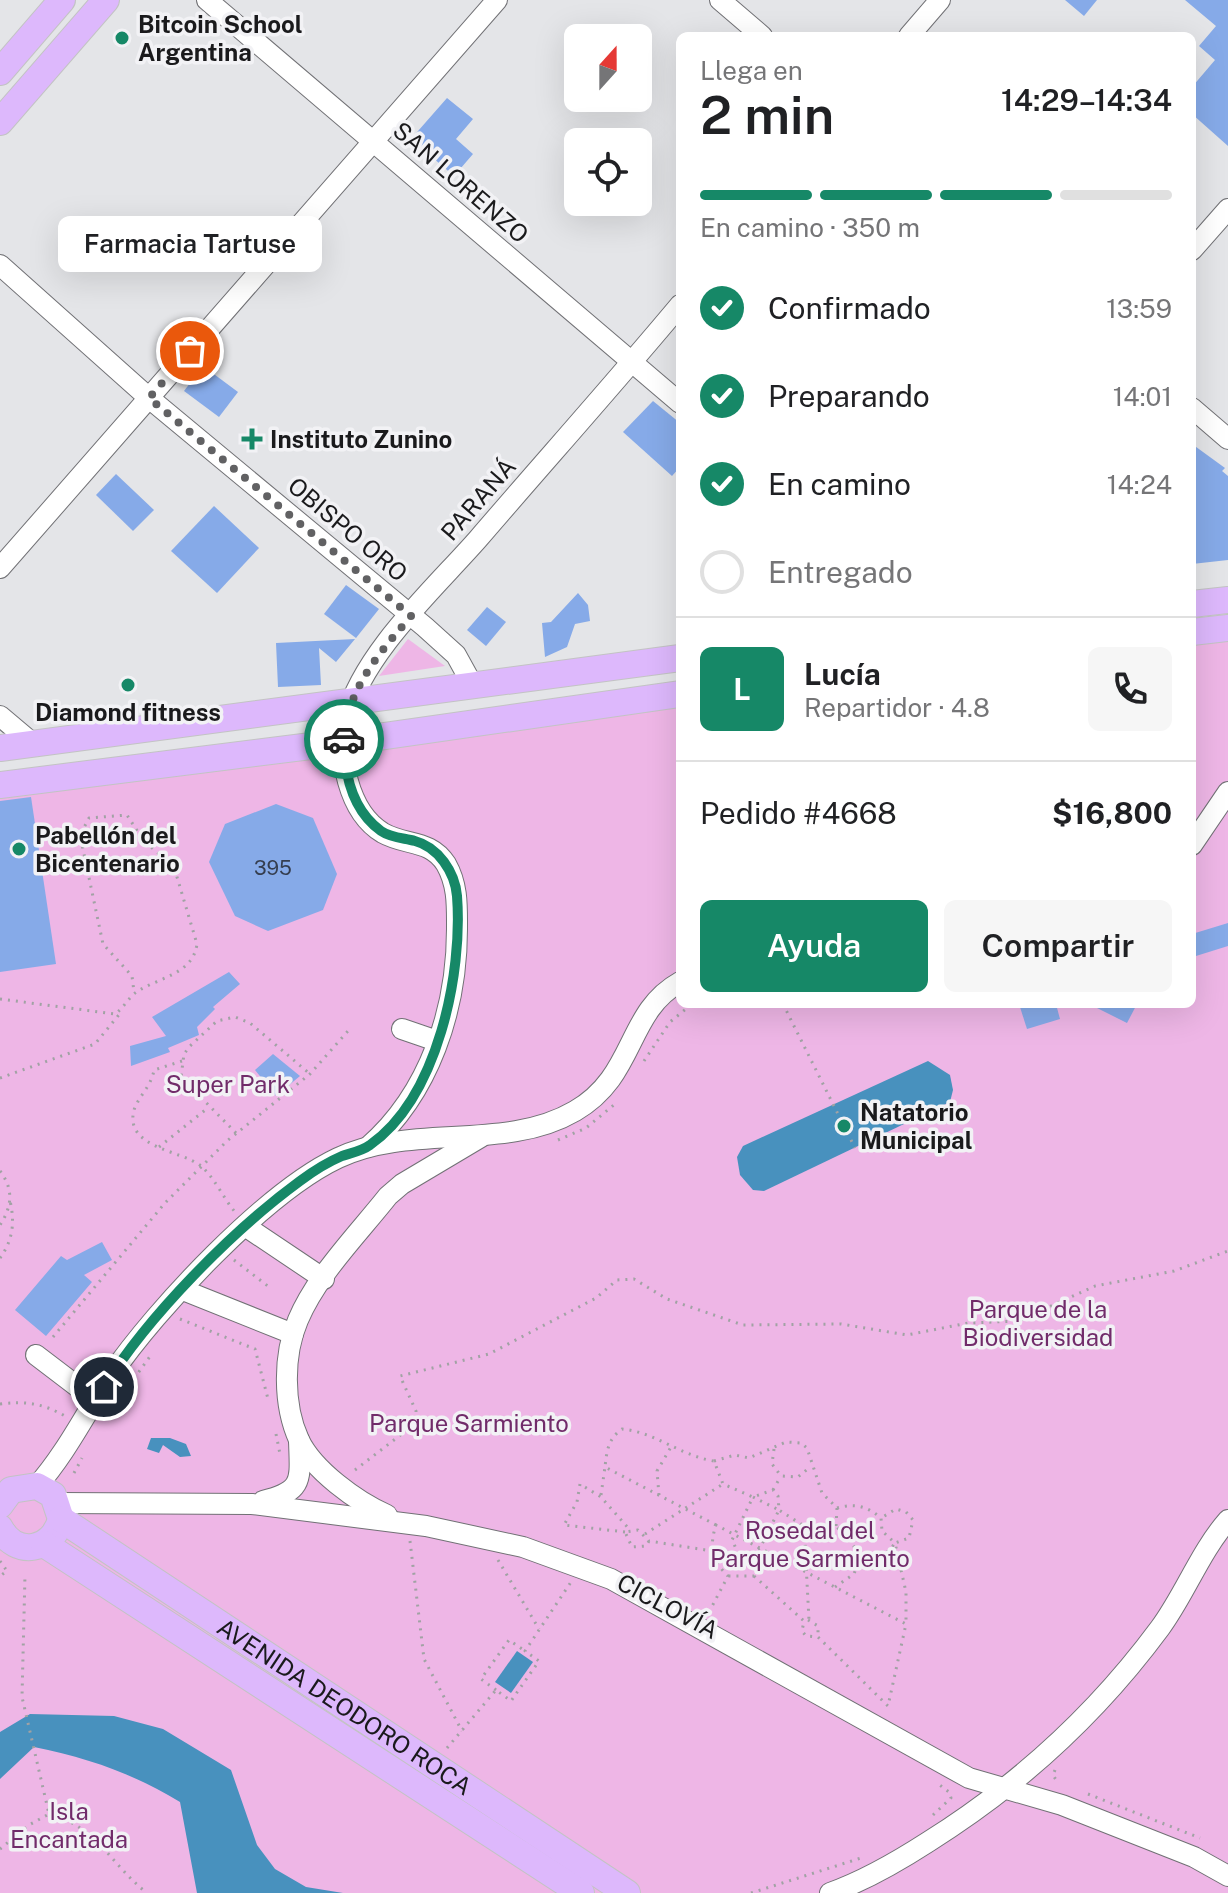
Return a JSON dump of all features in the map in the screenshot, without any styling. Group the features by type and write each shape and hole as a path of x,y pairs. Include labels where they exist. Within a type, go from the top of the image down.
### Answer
{"main road":[{"path":"0,72 62,0"},
{"path":"0,122 106,0"},
{"path":"1196,604 1228,600"},
{"path":"1196,632 1228,628"},
{"path":"0,748 676,658"},
{"path":"0,785 343,742 676,695"},
{"name":"AVENIDA DEODORO ROCA","path":"12,1492 46,1489 60,1511 627,1893"},
{"path":"1,1532 8,1540 25,1547 44,1544 58,1529 60,1511"},
{"name":"AVENIDA DEODORO ROCA","path":"44,1544 581,1893"}],"street":[{"name":"SAN LORENZO","path":"207,0 676,400"},
{"path":"0,568 497,0"},
{"path":"720,0 757,32"},
{"path":"912,32 940,0"},
{"path":"1196,245 1228,209"},
{"name":"OBISPO ORO","path":"0,265 149,398 456,655 472,684"},
{"name":"PARANÁ","path":"343,742 359,680 676,310"},
{"path":"1196,411 1228,439"},
{"path":"0,716 32,743"},
{"path":"343,742 350,784 363,815 383,832 419,841 432,849 454,878 457,894 455,968 437,1041 412,1097 368,1147"},
{"path":"1196,839 1228,792"},
{"path":"12,1492 56,1464 112,1373 183,1290 245,1226 302,1179 339,1157 368,1147 541,1125 566,1116 597,1097 622,1066 652,1005 676,985"},
{"path":"402,1029 437,1041"},
{"path":"252,1504 292,1493 300,1478 299,1440 286,1368 299,1318 324,1279 388,1196 402,1184 488,1133"},
{"path":"245,1226 324,1279"},
{"path":"183,1290 293,1334"},
{"path":"36,1355 95,1400"},
{"path":"299,1440 351,1496 409,1531"},
{"path":"60,1511 252,1504 409,1531 484,1536 581,1567 703,1627 969,1778 1044,1798 1152,1839 1228,1876"},
{"path":"830,1893 912,1852 1005,1790 1072,1732 1130,1667 1169,1615 1228,1520"}],"path":[{"path":"0,1078 95,1044 134,992 188,965 195,956 197,944 174,867 143,840 127,815 89,818 80,835 103,944 132,976 134,992"},
{"path":"0,999 108,1015 125,1007"},
{"path":"785,1008 855,1148"},
{"path":"236,1133 181,1077 182,1061 190,1046 217,1021 235,1017 250,1023 310,1074"},
{"path":"53,1337 165,1203 236,1133 310,1074 348,1031"},
{"path":"182,1061 157,1067 134,1109 136,1131 145,1140 201,1167 221,1195"},
{"path":"159,1147 210,1106"},
{"path":"0,1171 9,1188 14,1219 11,1238 0,1258"},
{"path":"0,1225 10,1201"},
{"path":"355,1470 416,1423 416,1411 400,1376 489,1354 596,1298 617,1280 634,1279 667,1299 743,1325 841,1324 907,1335 968,1323 1018,1321 1095,1286 1174,1271 1228,1251"},
{"path":"234,1260 269,1287"},
{"path":"175,1321 184,1320 255,1349 269,1403"},
{"path":"120,1398 157,1347"},
{"path":"0,1404 25,1401 47,1406 65,1416"},
{"path":"601,1497 608,1445 622,1429 635,1430 693,1458 714,1461 735,1455 749,1458 786,1442 801,1443 807,1448 822,1493 837,1508 836,1526 862,1553 877,1560 885,1557 895,1543 909,1538 913,1520 906,1512 896,1509 881,1518"},
{"path":"275,1433 282,1464"},
{"path":"659,1495 657,1471 671,1447"},
{"path":"74,1473 88,1448"},
{"path":"774,1449 772,1464 781,1476 798,1477 811,1466"},
{"path":"714,1461 723,1484 779,1510 804,1526 822,1530 836,1526"},
{"path":"605,1467 906,1624"},
{"path":"773,1490 779,1510 760,1548 747,1556 739,1555 733,1548 733,1534 753,1497 773,1490 781,1476"},
{"path":"649,1541 646,1546 632,1547 627,1531 601,1497 580,1484 577,1502 564,1525 627,1531 645,1534 687,1510 723,1484"},
{"path":"837,1508 863,1506 881,1518"},
{"path":"804,1526 807,1573 806,1620 802,1631 806,1636 818,1637 888,1706 906,1624 906,1592 895,1543 882,1531 881,1518"},
{"path":"716,1525 712,1551 718,1567 728,1576 754,1576 806,1620 818,1626 818,1637"},
{"path":"409,1531 423,1540"},
{"path":"409,1531 424,1659 462,1731"},
{"path":"645,1534 649,1541"},
{"path":"649,1541 712,1551"},
{"path":"835,1587 854,1574 862,1553"},
{"path":"507,1558 495,1554 539,1629"},
{"path":"754,1576 775,1556"},
{"path":"0,1561 7,1571 0,1576"},
{"path":"25,1575 22,1697 49,1814"},
{"name":"CICLOVÍA","path":"565,1576 583,1583"},
{"path":"703,1627 728,1576"},
{"path":"525,1651 573,1579"},
{"path":"509,1640 539,1661 511,1701 496,1690 481,1679 509,1640"},
{"path":"445,1750 496,1690"},
{"path":"1056,1769 1053,1775 1060,1785"},
{"path":"926,1820 949,1804 951,1798 949,1792 930,1779"},
{"path":"1084,1793 1176,1827 1210,1844"},
{"path":"0,1849 29,1825 49,1814 77,1824 94,1835 123,1874 147,1893"},
{"path":"751,1893 864,1857"}],"green space":[{"name":"Parque Sarmiento","path":"1228,634 1228,1893 0,1893 0,798 676,708 676,1008 1196,1008 1196,638"},
{"path":"408,639 445,666 379,676"}],"water":[{"name":"Natatorio Municipal","path":"928,1061 950,1075 953,1090 950,1102 764,1191 753,1190 740,1175 737,1157 743,1146"},
{"path":"151,1438 170,1438 186,1444 191,1456 180,1457 163,1445 159,1453 147,1449"},
{"path":"517,1651 533,1662 511,1693 495,1682"},
{"path":"30,1714 114,1716 163,1729 231,1770 257,1845 275,1869 306,1887 343,1893 197,1893 180,1802 109,1768 34,1747 0,1779 0,1732"}],"building":[{"path":"1065,0 1097,0 1084,16"},
{"path":"1185,0 1228,0 1228,146 1196,118 1196,82 1215,60 1199,46 1216,26"},
{"path":"447,98 473,119 456,139 473,154 454,176 411,139"},
{"path":"203,366 238,392 219,417 184,391"},
{"path":"653,401 676,420 676,472 672,476 623,432"},
{"path":"1196,447 1225,468 1222,471 1228,476 1228,560 1196,564"},
{"path":"116,474 154,510 133,531 96,495"},
{"path":"214,506 259,548 217,593 171,551"},
{"path":"346,585 379,609 356,638 324,614"},
{"path":"578,593 588,605 590,621 575,624 567,647 545,657 542,623 551,622"},
{"path":"487,607 506,622 486,646 467,630"},
{"path":"355,639 336,662 319,648 321,685 278,687 276,643"},
{"name":"Pabellón del Bicentenario","path":"31,797 56,964 0,972 0,801"},
{"path":"276,804 313,818 337,874 323,910 268,931 235,916 209,862 225,824"},
{"path":"1228,923 1228,946 1196,956 1196,933"},
{"path":"229,972 240,984 213,1007 215,1009 197,1027 199,1035 168,1048 170,1052 131,1066 130,1046 166,1036 152,1017"},
{"path":"1020,1008 1057,1008 1060,1019 1027,1029"},
{"path":"1097,1008 1135,1008 1127,1023"},
{"path":"273,1054 300,1076 276,1096 255,1070"},
{"path":"102,1242 112,1260 84,1275 92,1282 46,1336 15,1310 61,1256 67,1260"}],"way so far":[{"path":"190,351 149,398 411,616 359,680 345,721 344,739"}],"place":[{"name":"Bitcoin School Argentina","path":"122,38"},
{"name":"Farmacia Tartuse","path":"190,351"},
{"name":"Instituto Zunino","path":"252,439"},
{"name":"Diamond fitness","path":"128,685"},
{"name":"Pabellón del Bicentenario","path":"19,849"},
{"name":"Natatorio Municipal","path":"844,1126"}],"route":[{"path":"104,1387 166,1307 245,1226 302,1179 339,1157 368,1147 398,1117 425,1074 450,999 455,968 457,894 454,878 432,849 419,841 383,832 363,815 350,784 344,739"}],"park label":[{"name":"Super Park","path":"228,1084"},
{"name":"Parque de la Biodiversidad","path":"1038,1323"},
{"name":"Rosedal del Parque Sarmiento","path":"810,1544"},
{"name":"Isla Encantada","path":"69,1825"}]}
